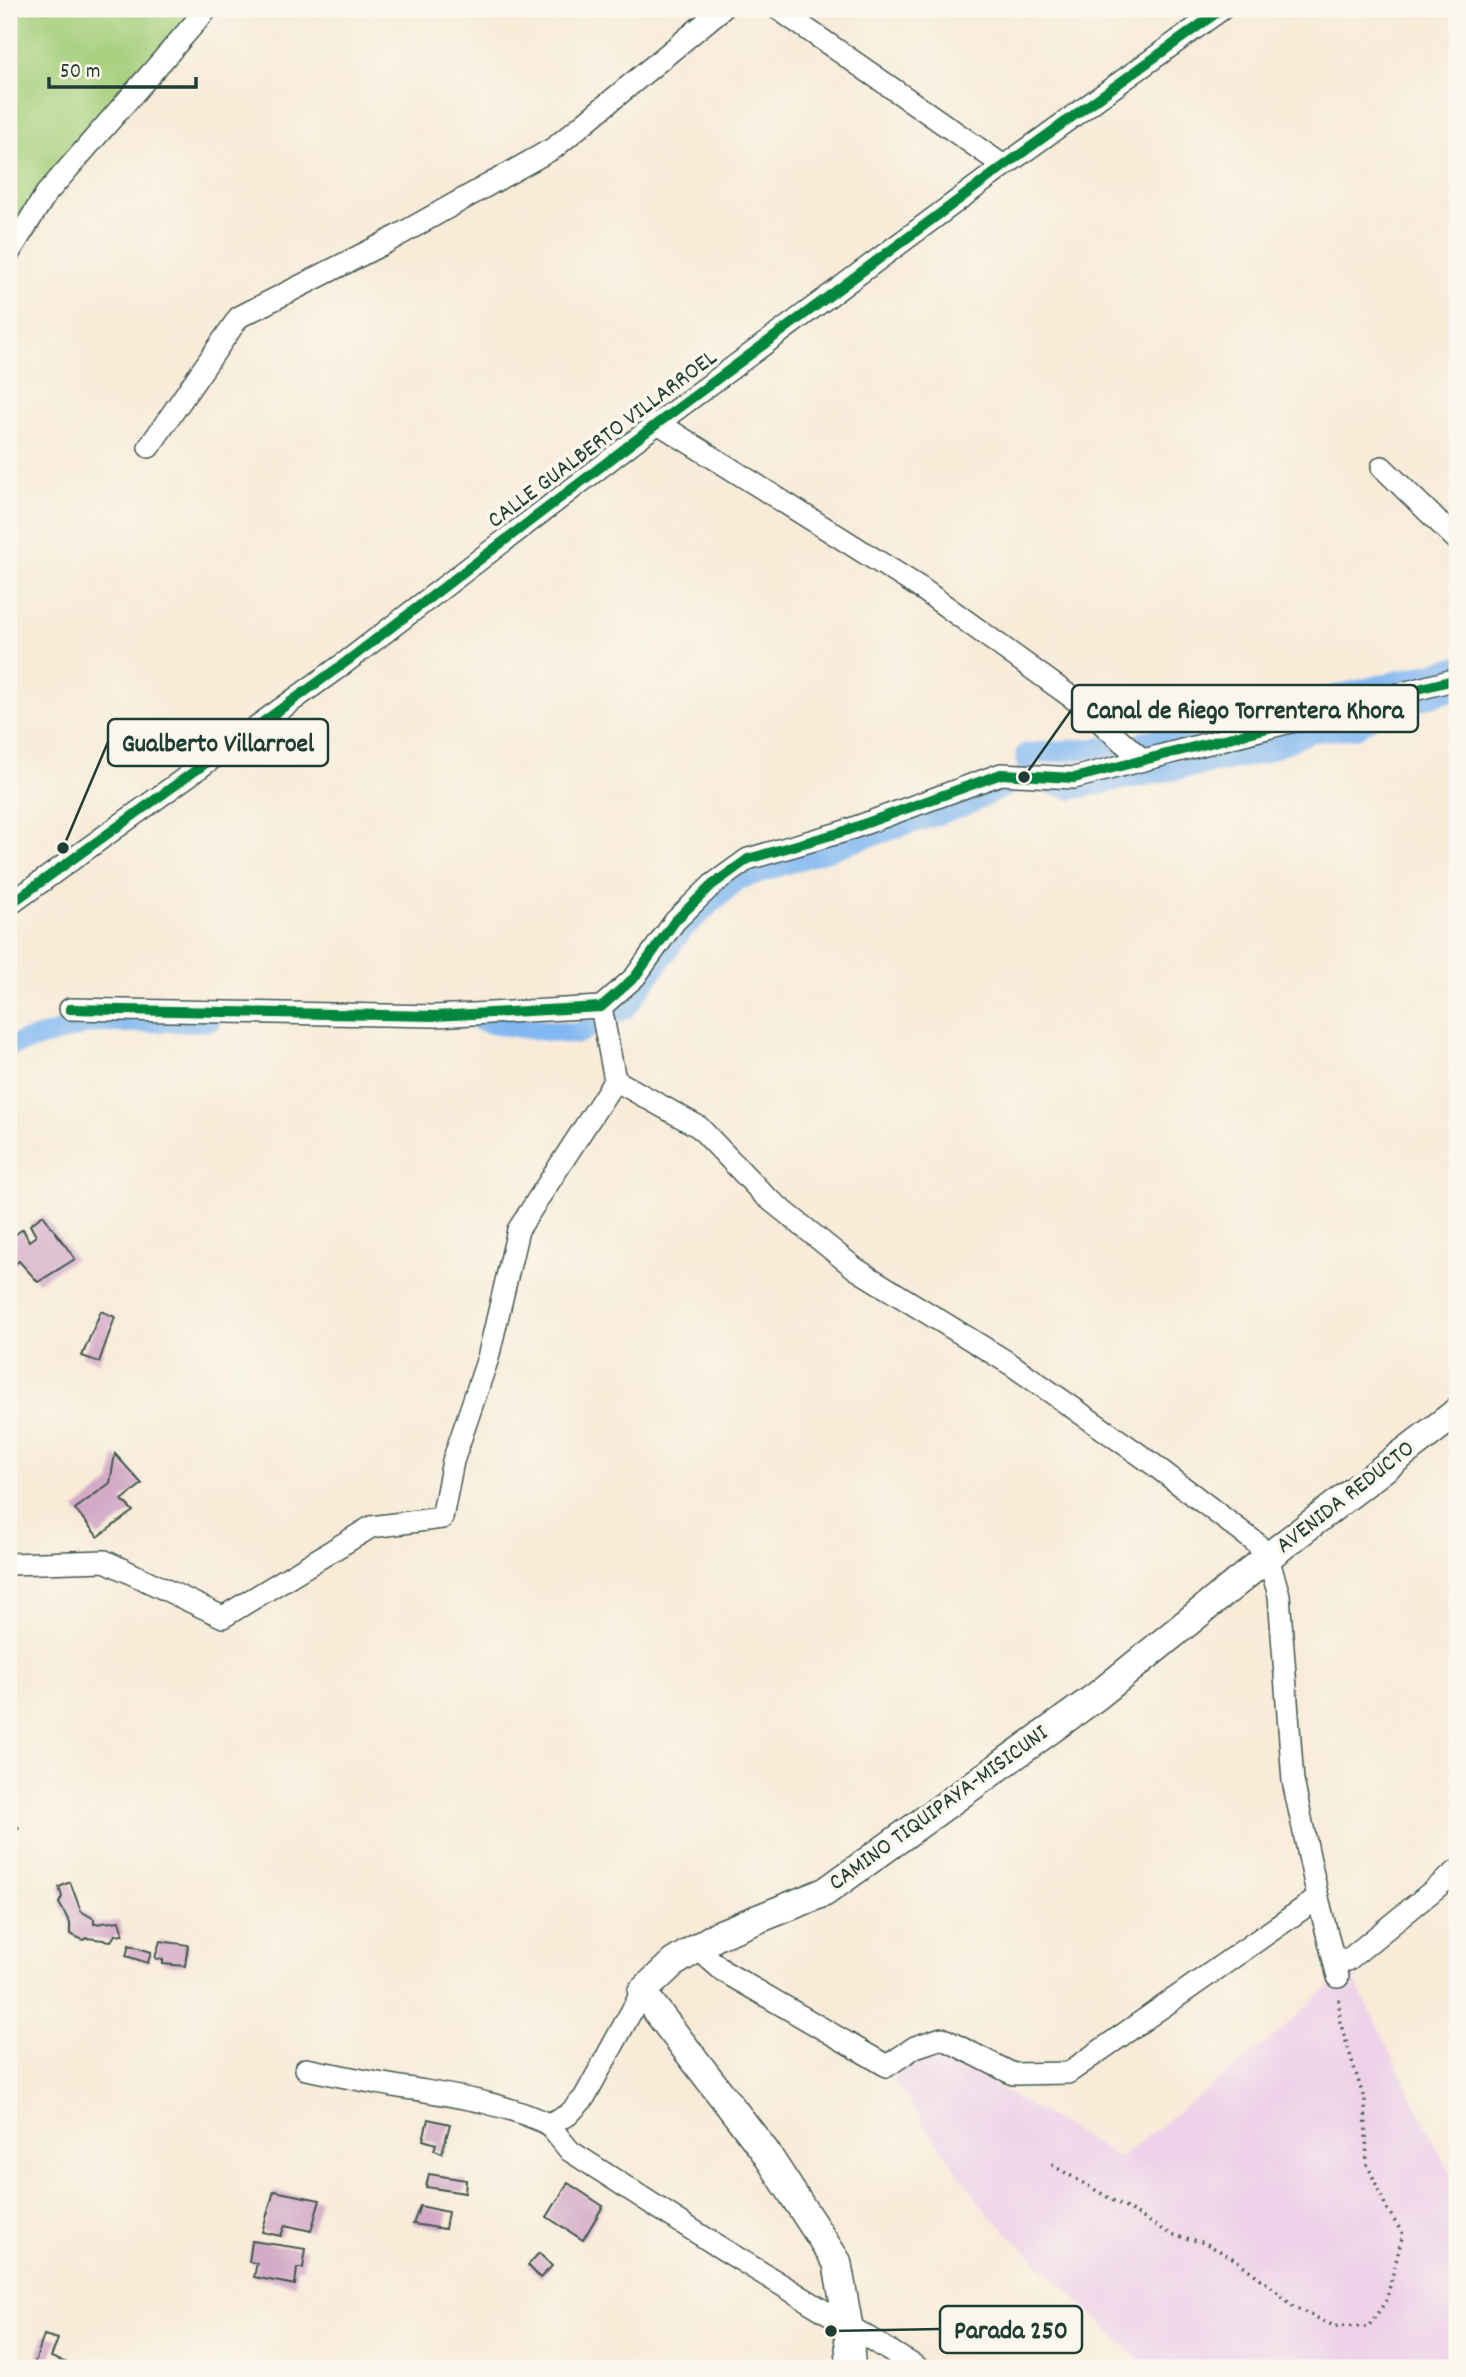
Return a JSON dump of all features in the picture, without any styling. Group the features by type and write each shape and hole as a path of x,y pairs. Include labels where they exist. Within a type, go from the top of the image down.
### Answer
{"main road":[{"name":"AVENIDA REDUCTO","path":"1268,1557 1457,1412"},
{"name":"CAMINO TIQUIPAYA-MISICUNI","path":"642,1992 673,1963 718,1935 825,1892 1097,1696 1268,1557"},
{"path":"642,1992 764,2150 837,2262 848,2325 851,2368"}],"street":[{"path":"9,253 46,194 207,9"},
{"path":"149,447 239,317 383,244 554,148 722,9"},
{"path":"778,9 1004,166"},
{"name":"CALLE GUALBERTO VILLARROEL","path":"9,905 346,662 658,423 1004,166 1222,9"},
{"path":"658,423 922,589 1074,699 1143,760"},
{"path":"1382,467 1457,540"},
{"path":"70,1009 435,1016 601,1007 635,977 675,921 712,885 748,859 842,832 1001,774 1074,778 1457,679"},
{"path":"9,1564 104,1561 223,1617 371,1527 442,1518 453,1461 488,1357 518,1230 615,1080 601,1007"},
{"path":"615,1080 699,1127 764,1195 856,1269 1012,1366 1150,1462 1255,1542 1268,1557 1279,1595 1293,1781 1336,1968 1457,1871"},
{"path":"697,1948 723,1970 887,2066 915,2047 942,2038 1013,2074 1068,2073 1318,1898"},
{"path":"548,2124 568,2115 584,2098 642,1992"},
{"path":"306,2069 412,2090 458,2095 528,2115 548,2124 570,2151 716,2245 918,2368"}],"path":[{"path":"1052,2165 1171,2234 1205,2243 1236,2260 1294,2307 1334,2326 1368,2327 1386,2301 1403,2234 1387,2208 1367,2164 1365,2102 1340,2022 1336,1968"}],"shaded area":[{"path":"1349,1968 1457,2188 1457,2368 1148,2368 987,2213 892,2078 927,2046 1120,2158 1277,2034"}],"green space":[{"path":"9,9 198,9 9,239"}],"building":[{"path":"43,1215 75,1259 38,1282 19,1261 12,1266 9,1260 9,1239 23,1229 29,1241 36,1236 30,1225"},
{"path":"101,1311 115,1317 99,1362 82,1356"},
{"path":"115,1454 142,1484 122,1500 133,1511 98,1537 75,1509 110,1483"},
{"path":"9,1817 19,1828 9,1839"},
{"path":"70,1882 81,1911 94,1919 94,1924 119,1921 123,1934 115,1935 111,1941 87,1938 83,1940 70,1934 70,1923 59,1903 62,1897 59,1887"},
{"path":"160,1941 188,1945 185,1966 163,1964 163,1960 155,1958"},
{"path":"129,1945 151,1952 148,1963 126,1956"},
{"path":"428,2119 450,2124 442,2153 434,2150 436,2144 423,2140"},
{"path":"429,2174 466,2180 465,2193 426,2187"},
{"path":"568,2183 603,2206 583,2240 547,2217"},
{"path":"274,2191 320,2200 311,2231 285,2225 281,2236 262,2232"},
{"path":"420,2206 448,2212 445,2229 413,2224"},
{"path":"252,2241 306,2249 303,2268 297,2268 295,2285 254,2277 257,2263 249,2262"},
{"path":"539,2253 552,2266 540,2278 528,2265"},
{"path":"44,2335 58,2339 51,2357 80,2368 33,2368"}],"waterway":[{"path":"1145,741 1457,667"},
{"path":"618,1012 626,1008 683,929 737,880 967,805 1024,777 1073,789 1260,754 1311,732 1357,728 1385,707 1457,692"},
{"path":"1026,760 1026,754 1124,746"},
{"path":"462,1019 576,1034 589,1028"},
{"path":"9,1046 90,1023 210,1021"}],"cycle path":[{"path":"9,905 346,662 658,423 1004,166 1222,9"},
{"path":"70,1009 435,1016 601,1007 635,977 675,921 712,885 748,859 842,832 1001,774 1074,778 1457,679"}],"place":[{"name":"Canal de Riego Torrentera Khora","path":"1024,777"},
{"name":"Gualberto Villarroel","path":"63,848"},
{"name":"Parada 250","path":"831,2331"}]}
